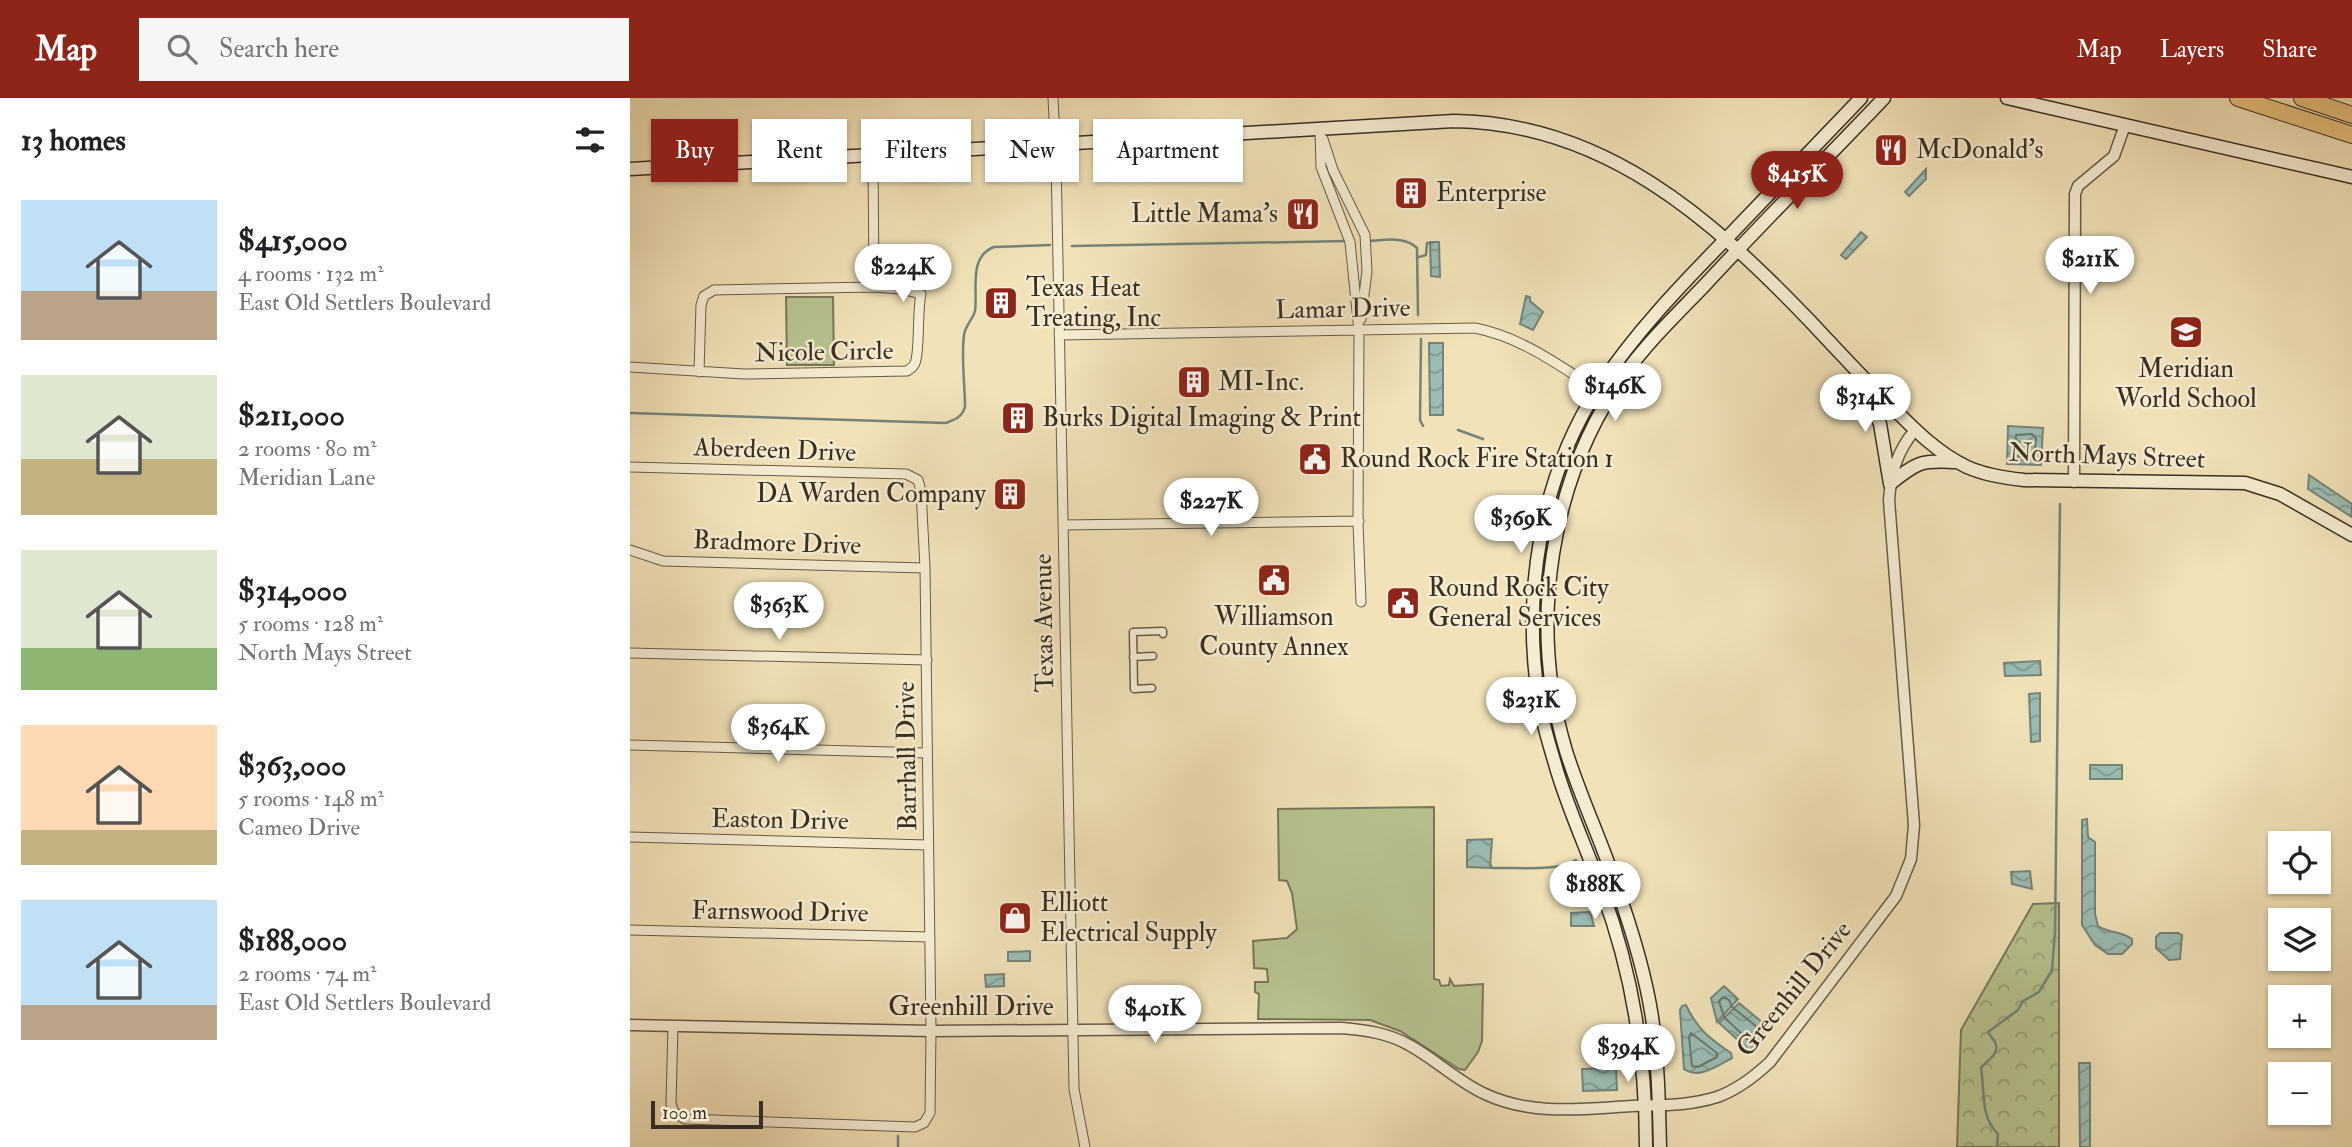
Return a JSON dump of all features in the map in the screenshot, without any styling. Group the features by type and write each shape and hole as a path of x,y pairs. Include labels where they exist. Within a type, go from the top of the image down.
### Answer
{"highway":[{"path":"2238,98 2352,135"},
{"path":"2309,100 2352,114"}],"main road":[{"path":"1831,130 1856,98"},
{"path":"1660,1147 1625,963 1603,893 1555,766 1539,701 1532,635 1536,567 1555,480 1574,433 1597,389 1633,339 1861,98"},
{"path":"1646,1147 1653,1105 1651,1014 1617,885 1569,762 1558,725 1548,654 1549,582 1560,519 1581,455 1610,397 1647,347 1884,98"},
{"path":"2007,98 2087,116"},
{"path":"2044,98 2128,130 2352,177"},
{"name":"North Mays Street","path":"1079,142 1462,121 1508,125 1541,132 1603,155 1639,174 1683,204 1808,319 1915,430 1938,450 1969,468 2001,478 2074,482 2233,482 2257,486 2280,494 2352,535"},
{"name":"North Mays Street","path":"630,169 861,156"},
{"path":"1862,378 1880,424 1890,484 1912,466 1934,461 1958,462"}],"street":[{"name":"Texas Avenue","path":"1053,98 1054,119"},
{"path":"1320,130 1321,167 1350,243 1359,331 1361,602"},
{"path":"1320,130 1333,170 1365,235 1367,271 1359,331"},
{"path":"2074,482 2075,194 2078,186 2115,156 2128,130"},
{"path":"873,182 874,288"},
{"name":"Texas Avenue","path":"1057,182 1074,1089 1084,1147"},
{"name":"Nicole Circle","path":"630,367 699,372 744,374 907,371 915,364 916,359 921,294 901,289 874,288 719,289 709,292 701,305 699,372"},
{"name":"Lamar Drive","path":"1059,335 1475,328 1520,342 1610,397"},
{"name":"Greenhill Drive","path":"630,1025 931,1031 1362,1030 1387,1035 1409,1045 1469,1086 1515,1105 1552,1110 1690,1104 1715,1098 1739,1087 1770,1062 1889,908 1911,859 1914,825 1889,500 1890,484 1898,455 1915,430"},
{"path":"2059,480 2074,464"},
{"path":"2074,464 2080,476 2088,482"},
{"name":"Aberdeen Drive","path":"630,467 906,474 918,480"},
{"name":"Barrhall Drive","path":"673,1026 671,1104 674,1112 685,1119 915,1127 924,1123 930,1113 927,660 925,568 921,491 918,480"},
{"path":"1063,525 1359,521"},
{"name":"Bradmore Drive","path":"630,550 663,561 925,568"},
{"path":"1152,688 1134,689 1133,632 1163,631 1163,634"},
{"path":"630,653 927,660"},
{"path":"1133,657 1153,656"},
{"path":"630,745 928,753"},
{"name":"Easton Drive","path":"630,837 928,845"},
{"name":"Farnswood Drive","path":"630,930 930,937"}],"green space":[{"path":"786,297 833,297 834,365 787,365"},
{"path":"1434,807 1434,979 1439,980 1441,986 1449,985 1450,979 1454,986 1483,984 1482,1041 1478,1052 1465,1070 1459,1069 1400,1031 1370,1020 1258,1019 1259,994 1255,992 1255,982 1268,982 1267,969 1254,968 1253,941 1287,938 1297,929 1292,893 1287,881 1279,880 1278,809"},
{"path":"2059,903 2059,1147 1957,1147 1961,1030 2033,904"}],"water":[{"path":"1926,169 1926,179 1909,196 1905,192"},
{"path":"1861,232 1867,237 1846,259 1841,255"},
{"path":"1430,242 1439,242 1440,277 1431,276"},
{"path":"1526,296 1543,312 1533,330 1520,324"},
{"path":"1429,343 1443,343 1443,415 1430,415"},
{"path":"2008,426 2043,428 2041,465 2007,464"},
{"path":"2309,475 2352,504 2352,517 2308,489"},
{"path":"2040,661 2041,675 2005,676 2004,663"},
{"path":"2040,693 2040,741 2031,742 2029,694"},
{"path":"2090,765 2122,765 2122,779 2090,779"},
{"path":"2087,819 2088,837 2095,842 2095,914 2098,926 2132,939 2132,944 2122,954 2108,954 2095,945 2082,925 2082,820"},
{"path":"1492,839 1490,868 1467,867 1467,840"},
{"path":"2030,871 2032,889 2012,884 2011,872"},
{"path":"1590,912 1594,926 1571,926 1571,913"},
{"path":"2160,933 2182,935 2180,959 2169,960 2156,948 2156,937"},
{"path":"1030,951 1030,961 1008,961 1008,952"},
{"path":"1004,974 1004,986 986,987 985,975"},
{"path":"1724,986 1738,999 1717,1022 1711,998"},
{"path":"1739,1003 1769,1028 1750,1051 1719,1023"},
{"path":"1686,1005 1700,1027 1731,1053 1732,1058 1702,1072 1684,1069 1680,1010"},
{"path":"2079,1063 2090,1063 2090,1147 2080,1147"},
{"path":"1616,1068 1617,1090 1583,1091 1582,1069"}],"waterway":[{"path":"1368,241 1401,240 1417,248 1418,315"},
{"path":"1072,246 1347,241"},
{"path":"1419,257 1426,255 1427,243 1432,243"},
{"path":"630,413 946,423 958,417 965,407 964,335 975,311 976,274 980,258 994,247 1050,245"},
{"path":"1421,339 1420,420 1423,426"},
{"path":"1458,430 1483,439"},
{"path":"1997,1147 1998,1134 1988,1120 1984,1103 1981,1068 1996,1050 1995,1042 1988,1032 2018,1010 2023,1001 2039,992 2052,970 2055,932 2060,504"},
{"path":"1490,864 1492,868 1536,868 1559,866 1576,860"},
{"path":"898,1136 898,1147"}],"place":[{"name":"McDonald's","path":"1891,150"},
{"name":"Enterprise","path":"1411,193"},
{"name":"Little Mama's","path":"1303,214"},
{"name":"Texas Heat Treating, Inc","path":"1001,303"},
{"name":"Meridian World School","path":"2186,332"},
{"name":"MI-Inc.","path":"1194,382"},
{"name":"Burks Digital Imaging & Print","path":"1018,418"},
{"name":"Round Rock Fire Station 1","path":"1315,459"},
{"name":"DA Warden Company","path":"1010,494"},
{"name":"Williamson County Annex","path":"1274,580"},
{"name":"Round Rock City General Services","path":"1403,603"},
{"name":"Elliott Electrical Supply","path":"1015,918"}]}
